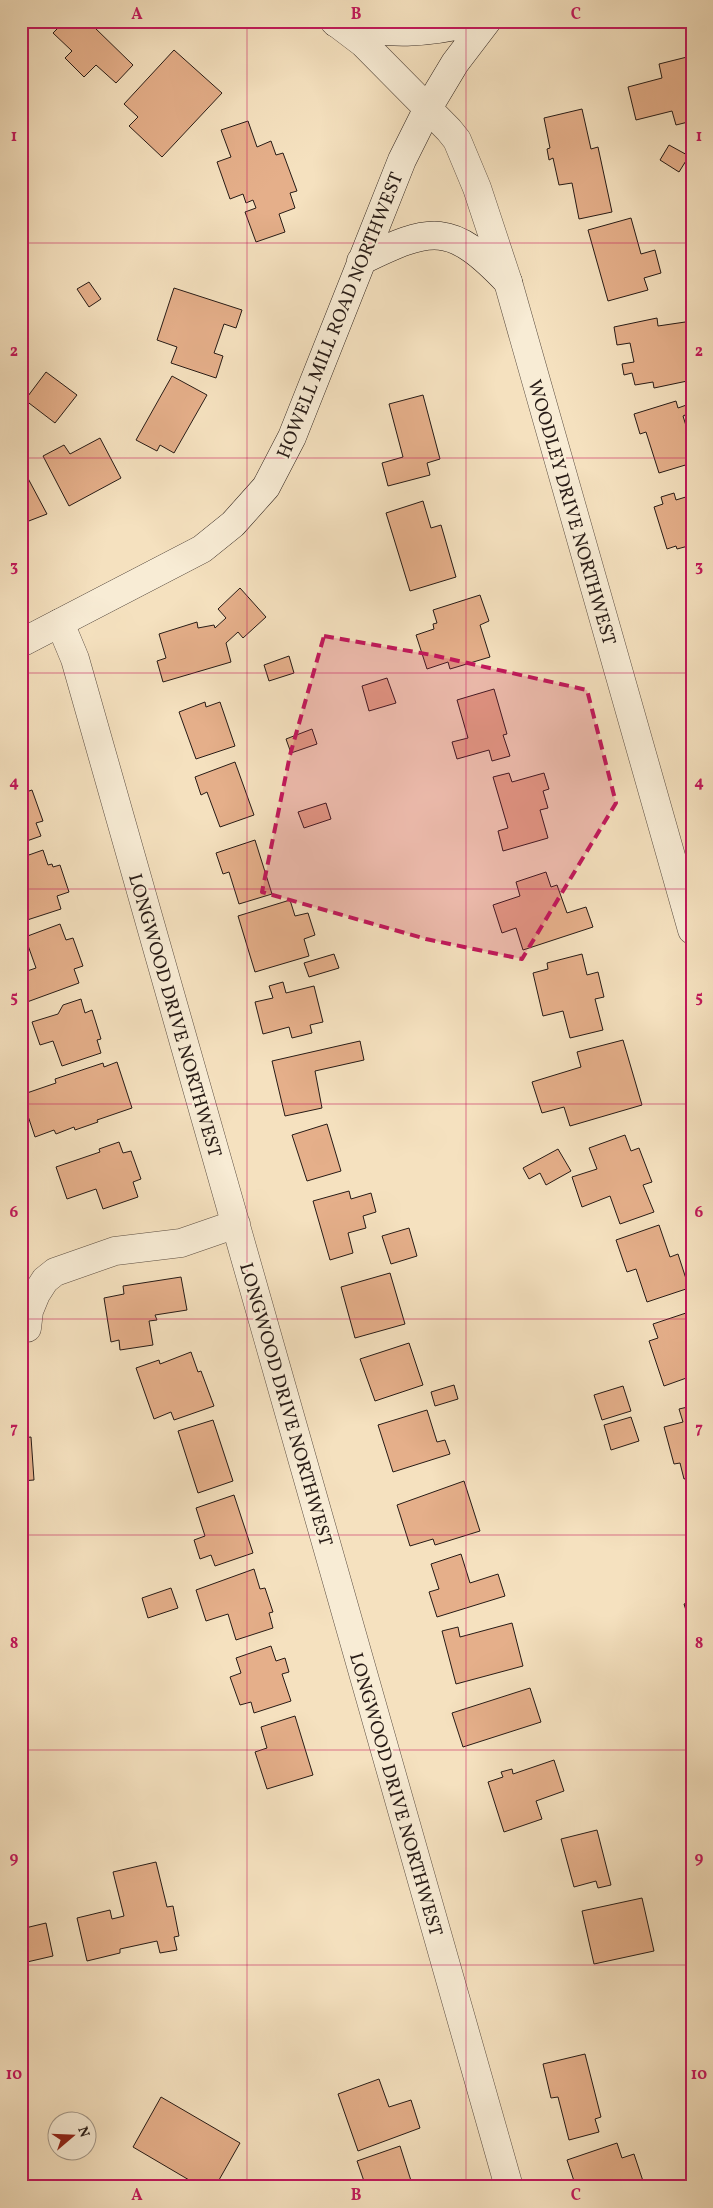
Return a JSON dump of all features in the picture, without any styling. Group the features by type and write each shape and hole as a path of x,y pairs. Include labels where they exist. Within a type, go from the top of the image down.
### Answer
{"street":[{"path":"335,22 375,30 418,33 437,31 479,21"},
{"name":"HOWELL MILL ROAD NORTHWEST","path":"21,643 202,549 233,524 266,487 292,436 402,160 428,108 455,63 487,21"},
{"name":"WOODLEY DRIVE NORTHWEST","path":"335,22 363,43 457,140 493,231 692,930"},
{"path":"361,262 414,237 429,234 460,242 475,251 508,282"},
{"name":"LONGWOOD DRIVE NORTHWEST","path":"60,623 75,659 509,2187"},
{"path":"27,1328 29,1311 36,1294 45,1280 55,1272 115,1251 181,1243 236,1224"}],"highlighted area":[{"path":"324,636 432,655 587,690 616,803 522,959 426,939 262,892 290,755"}],"building":[{"path":"65,21 100,21 94,27 133,65 116,83 96,65 84,77 65,58 72,51 53,33"},
{"path":"685,21 692,21 692,41"},
{"path":"174,50 222,93 162,157 129,126 138,117 124,104"},
{"path":"687,57 692,76 692,121 676,125 672,111 636,120 628,87 662,78 659,64"},
{"path":"582,109 591,149 598,147 612,212 579,219 572,183 559,185 553,158 549,160 547,149 550,148 544,118"},
{"path":"248,121 257,147 271,141 276,155 283,153 297,191 290,193 295,208 279,214 285,232 256,242 245,212 256,208 253,200 246,203 243,194 230,199 217,162 231,157 221,130"},
{"path":"669,145 689,156 679,172 660,160"},
{"path":"631,218 641,254 655,250 661,273 644,278 648,290 608,301 588,230"},
{"path":"89,282 101,299 89,307 77,289"},
{"path":"174,288 242,310 236,328 224,324 214,353 223,356 216,378 171,363 177,347 157,340"},
{"path":"657,318 658,326 692,321 692,380 654,388 653,382 635,385 632,373 624,375 622,364 634,362 630,343 617,345 614,327"},
{"path":"46,372 77,395 55,423 25,400"},
{"path":"172,376 207,395 174,453 160,445 157,451 136,440"},
{"path":"423,395 440,459 427,463 430,475 388,486 382,463 403,457 389,404"},
{"path":"676,401 678,408 692,403 692,431 689,431 685,415 683,416 692,445 692,463 659,473 646,432 640,434 634,414"},
{"path":"100,438 121,478 69,506 43,456 64,445 70,454"},
{"path":"23,469 47,514 21,524 21,470"},
{"path":"692,488 692,545 677,549 676,546 667,549 654,507 663,504 661,497 674,493 676,500 689,496 687,490"},
{"path":"423,501 431,528 441,525 456,577 410,591 386,513"},
{"path":"240,588 266,617 243,638 238,632 226,643 231,662 163,682 157,661 166,658 159,634 197,622 198,628 214,625 215,628 226,618 218,609"},
{"path":"480,595 489,621 480,625 490,657 450,669 448,662 427,669 416,635 434,629 433,624 437,623 433,610"},
{"path":"289,656 294,673 269,681 264,665"},
{"path":"387,678 396,703 369,711 362,686"},
{"path":"494,689 507,734 503,735 510,756 492,761 489,750 457,759 452,742 468,738 457,700"},
{"path":"205,702 206,707 220,702 235,746 196,759 179,712"},
{"path":"312,729 317,744 291,753 286,739"},
{"path":"235,762 254,815 220,827 207,792 201,795 195,777"},
{"path":"509,773 512,782 544,773 549,789 543,791 548,808 540,810 548,838 503,851 498,831 508,828 493,777"},
{"path":"22,780 26,792 32,790 43,821 36,823 41,836 21,843"},
{"path":"326,803 331,819 304,828 298,812"},
{"path":"255,840 272,894 239,904 229,872 223,874 216,853"},
{"path":"43,850 48,865 52,864 53,867 60,865 69,892 57,896 61,909 21,922 21,866 28,864 26,856"},
{"path":"546,872 551,887 557,885 567,913 586,907 593,927 523,950 516,928 502,933 493,905 520,896 516,882"},
{"path":"290,900 295,916 308,913 315,935 304,939 309,956 255,972 238,916"},
{"path":"60,924 66,940 73,938 83,966 74,969 79,983 27,1002 21,985 21,973 36,968 25,937"},
{"path":"334,954 339,968 309,977 304,963"},
{"path":"582,954 587,975 598,972 604,997 595,999 603,1030 570,1038 563,1011 543,1016 533,973 548,969 547,963"},
{"path":"283,982 286,993 314,986 323,1022 310,1025 312,1033 292,1038 289,1027 263,1034 255,1002 273,998 269,986"},
{"path":"81,999 85,1013 92,1010 101,1039 97,1040 101,1053 62,1066 53,1041 40,1045 32,1022 58,1014 63,1005"},
{"path":"623,1040 642,1105 570,1126 564,1107 542,1113 532,1082 581,1067 577,1052"},
{"path":"360,1041 364,1060 315,1071 322,1108 285,1116 272,1061"},
{"path":"117,1062 132,1108 75,1130 74,1127 56,1134 54,1130 35,1137 21,1095 56,1083 55,1079 103,1063 104,1067"},
{"path":"327,1124 341,1171 307,1181 292,1135"},
{"path":"625,1135 631,1151 639,1148 652,1182 643,1185 654,1212 620,1224 610,1196 582,1207 572,1177 597,1169 589,1148"},
{"path":"119,1142 123,1153 131,1151 141,1179 133,1182 138,1197 103,1209 96,1189 67,1199 56,1167 100,1152 99,1149"},
{"path":"558,1149 571,1171 546,1185 540,1173 529,1179 523,1168"},
{"path":"349,1191 351,1199 371,1193 376,1212 363,1216 366,1228 348,1233 353,1253 330,1260 313,1201"},
{"path":"659,1225 670,1257 678,1254 689,1288 647,1302 636,1269 627,1272 616,1240"},
{"path":"409,1228 417,1256 391,1264 382,1236"},
{"path":"390,1273 405,1324 355,1338 341,1287"},
{"path":"181,1277 187,1310 155,1315 157,1320 149,1321 153,1345 120,1350 119,1340 111,1342 104,1298 124,1294 123,1286"},
{"path":"692,1311 692,1376 664,1386 649,1341 658,1338 653,1324"},
{"path":"409,1343 423,1385 375,1401 360,1359"},
{"path":"191,1352 198,1372 201,1371 214,1406 174,1420 171,1412 154,1419 136,1368 159,1360 160,1364"},
{"path":"454,1385 458,1399 435,1406 431,1392"},
{"path":"623,1386 631,1411 602,1420 594,1395"},
{"path":"692,1406 692,1477 684,1479 680,1463 674,1464 664,1427 683,1422 679,1409"},
{"path":"427,1410 437,1442 445,1440 450,1454 393,1472 378,1425"},
{"path":"631,1417 639,1441 611,1450 604,1425"},
{"path":"213,1420 233,1481 198,1493 178,1431"},
{"path":"31,1437 34,1480 21,1481 21,1438"},
{"path":"464,1481 480,1531 435,1545 433,1539 410,1546 397,1505"},
{"path":"234,1495 253,1553 215,1566 211,1555 200,1559 194,1540 205,1536 196,1508"},
{"path":"461,1554 470,1583 498,1574 505,1596 437,1617 429,1592 439,1589 431,1564"},
{"path":"254,1569 260,1589 265,1588 273,1612 269,1613 273,1628 236,1640 228,1614 206,1621 196,1590"},
{"path":"171,1588 178,1608 148,1618 142,1598"},
{"path":"692,1601 692,1623 690,1623 684,1604"},
{"path":"512,1623 523,1666 456,1684 442,1631 458,1627 460,1637"},
{"path":"271,1646 276,1661 285,1658 289,1672 282,1674 291,1701 254,1713 251,1702 240,1705 230,1677 241,1673 236,1658"},
{"path":"530,1688 541,1722 463,1747 452,1713"},
{"path":"295,1716 313,1775 267,1789 255,1752 267,1748 261,1727"},
{"path":"554,1760 564,1791 536,1801 542,1819 504,1832 488,1782 503,1777 501,1772 512,1769 513,1774"},
{"path":"597,1830 611,1885 598,1888 596,1881 574,1887 561,1839"},
{"path":"156,1862 167,1907 173,1906 179,1936 174,1937 177,1950 160,1953 157,1941 120,1949 120,1953 87,1961 77,1918 110,1910 112,1919 124,1916 113,1872"},
{"path":"642,1898 654,1951 594,1964 582,1911"},
{"path":"46,1923 53,1956 27,1962 21,1939 21,1929"},
{"path":"585,2054 601,2117 595,2119 599,2132 569,2140 558,2097 551,2098 543,2064"},
{"path":"379,2079 389,2107 411,2100 420,2128 358,2151 338,2094"},
{"path":"161,2097 240,2143 215,2187 201,2187 133,2147"},
{"path":"617,2143 622,2158 634,2154 645,2187 576,2187 567,2160"},
{"path":"400,2146 413,2187 366,2187 357,2161"}]}
